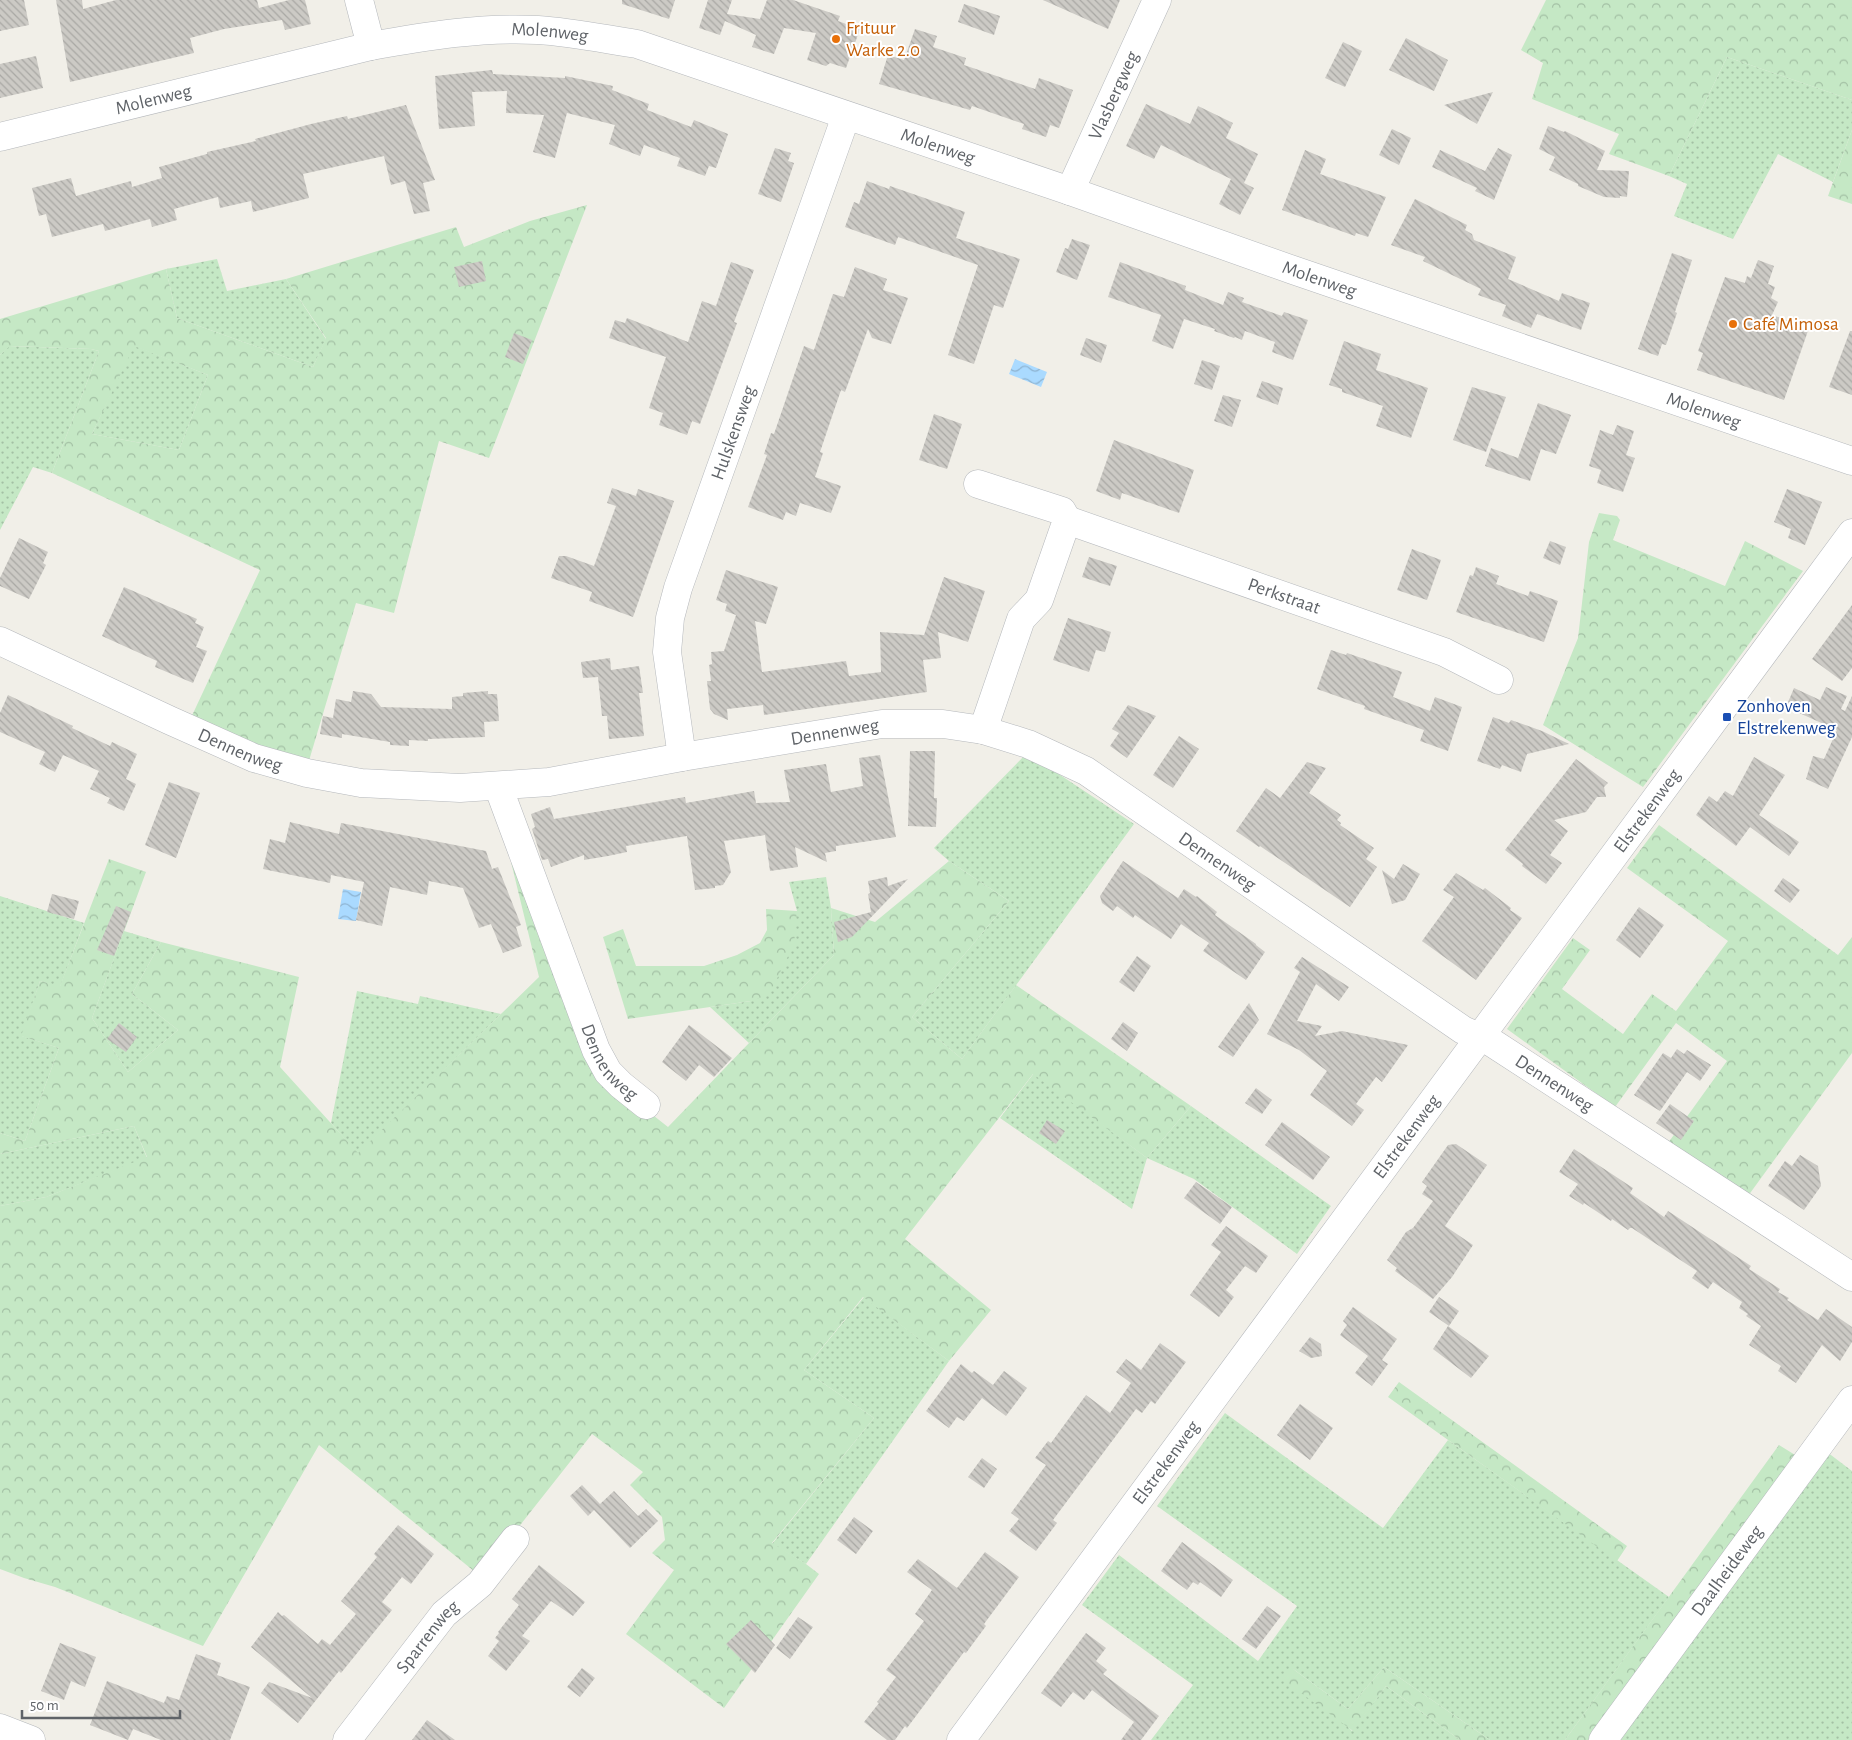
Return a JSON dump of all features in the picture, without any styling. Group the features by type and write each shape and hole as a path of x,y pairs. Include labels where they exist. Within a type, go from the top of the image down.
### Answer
{"street":[{"path":"359,0 371,46"},
{"name":"Vlasbergweg","path":"1070,191 1158,0"},
{"name":"Molenweg","path":"0,137 371,46 431,35 474,31 537,30 637,44 1070,191 1293,270 1852,462"},
{"name":"Hulskensweg","path":"682,757 667,652 670,618 678,588 846,116"},
{"name":"Perkstraat","path":"978,484 1062,511 1067,520 1444,652 1499,680"},
{"path":"983,730 1020,619 1039,600 1067,520"},
{"name":"Elstrekenweg","path":"961,1740 1852,533"},
{"name":"Dennenweg","path":"0,641 254,758 307,773 361,783 460,788 549,782 682,757 882,724 943,724 983,730 1028,744 1086,771 1463,1030 1492,1042 1852,1278"},
{"name":"Dennenweg","path":"498,786 596,1050 608,1072 620,1085 646,1105"},
{"name":"Daalheideweg","path":"1603,1740 1852,1400"},
{"name":"Sparrenweg","path":"347,1740 444,1614 480,1584 515,1540"},
{"path":"0,1728 32,1740"}],"green space":[{"path":"1546,0 1852,0 1852,100 1727,57 1669,176 1609,154 1619,134 1532,99 1543,63 1521,50"},
{"path":"1727,57 1852,100 1852,130 1833,182 1778,154 1733,239 1674,216 1687,184 1669,176"},
{"path":"1852,130 1852,204 1828,196"},
{"path":"587,205 489,458 439,441 394,613 356,603 308,764 189,722 260,570 52,473 99,351 91,349 10,346 0,355 0,319 166,269 177,318 313,367 326,338 286,279 456,227 464,247 530,221","holes":["134,346 208,375 179,450 92,434"]},
{"path":"217,259 227,291 286,279 326,339 313,367 177,318 166,269"},
{"path":"133,345 208,375 179,450 92,434"},
{"path":"9,346 91,349 99,351 52,473 33,467 0,530 0,355"},
{"path":"1599,513 1617,516 1620,520 1613,540 1725,586 1745,541 1803,571 1643,787 1543,725 1578,638 1589,542"},
{"path":"1027,753 1134,824 962,1059 912,1017 1009,901 949,861 934,848"},
{"path":"1659,825 1838,955 1852,937 1852,1053 1748,1196 1668,1143 1727,1061 1676,1023 1615,1107 1507,1029 1573,938 1590,950 1562,989 1623,1034 1652,994 1676,1011 1728,941 1627,868"},
{"path":"109,859 146,872 92,1018 128,1072 178,1030 132,994 161,942 299,977 280,1067 358,1153 539,977 511,862 521,859 630,1097 668,1127 834,955 831,908 875,922 949,861 1009,901 912,1017 962,1059 1016,985 1191,1106 1147,1158 1033,1074 905,1239 991,1310 949,1361 863,1297 804,1370 874,1418 772,1543 819,1574 724,1708 626,1634 674,1570 652,1553 665,1540 662,1517 630,1485 643,1472 592,1434 480,1576 319,1445 203,1646 55,1587 0,1569 0,1206 46,1197 147,1157 134,1126 0,1154 0,1133 25,1141 59,1048 21,1036 40,981 60,986"},
{"path":"826,877 831,908 834,955 749,1043 710,1007 751,1001 797,911 789,882"},
{"path":"0,896 84,923 60,987 40,981 22,1036 59,1048 25,1141 0,1133"},
{"path":"766,909 797,911 794,944 769,995 751,1001 628,1019 603,937 623,929 636,966 704,966 737,955 760,943 767,930"},
{"path":"124,931 161,942 132,994 178,1030 128,1072 92,1018"},
{"path":"357,991 418,1004 420,996 501,1014 358,1154 331,1123"},
{"path":"1034,1073 1147,1158 1132,1209 1000,1118"},
{"path":"1191,1106 1331,1206 1297,1254 1194,1179 1147,1158"},
{"path":"134,1126 147,1158 46,1197 0,1206 0,1154"},
{"path":"864,1297 949,1361 806,1564 772,1544 874,1418 804,1370"},
{"path":"1399,1382 1627,1546 1617,1561 1388,1397"},
{"path":"1225,1413 1383,1528 1448,1440 1669,1597 1565,1740 1490,1740 1384,1667 1348,1709 1293,1669 1352,1731 1386,1686 1460,1740 1151,1740 1193,1685 1082,1605 1119,1555 1258,1661 1297,1606 1157,1506"},
{"path":"1779,1445 1800,1458 1588,1740 1565,1740"},
{"path":"1827,1452 1852,1471 1852,1740 1617,1740"},
{"path":"1384,1667 1490,1740 1460,1740 1386,1686 1353,1731 1282,1679 1293,1669 1348,1709"}],"water":[{"path":"1015,359 1047,372 1041,387 1009,374"},
{"path":"343,889 361,892 356,921 338,919"}],"building":[{"path":"0,0 24,0 29,25 0,31"},
{"path":"56,0 82,0 83,9 116,0 257,0 259,8 289,0 305,0 311,24 285,30 282,20 224,29 190,38 194,53 70,82"},
{"path":"622,0 675,0 669,19 622,4"},
{"path":"708,0 732,0 727,14 760,19 767,0 793,0 840,16 838,21 860,29 846,68 830,63 826,66 807,60 816,33 784,28 774,54 752,47 756,35 725,21 720,35 699,28"},
{"path":"1043,0 1120,0 1108,29"},
{"path":"964,4 1000,16 994,35 958,22"},
{"path":"915,29 937,36 933,47 966,58 964,65 1035,89 1039,78 1073,90 1059,128 1050,125 1046,137 1022,129 1024,124 972,106 970,110 879,84 888,55 904,60"},
{"path":"1406,38 1448,60 1434,91 1389,70"},
{"path":"1343,42 1362,51 1345,87 1325,78"},
{"path":"36,56 43,88 0,98 0,64"},
{"path":"492,70 493,74 565,78 565,76 613,86 612,90 649,104 647,110 691,127 694,120 728,134 716,168 709,166 705,176 677,166 680,158 644,145 640,156 609,144 615,125 567,113 555,158 533,152 544,115 506,113 507,91 472,92 475,126 439,129 435,76"},
{"path":"1493,92 1477,124 1444,105"},
{"path":"1146,104 1190,124 1198,106 1233,123 1226,138 1258,154 1244,183 1254,188 1240,215 1219,204 1231,179 1161,145 1154,159 1126,146"},
{"path":"406,105 435,180 423,183 430,211 414,214 405,181 391,185 384,156 303,174 309,198 253,212 251,201 220,208 218,197 174,209 177,220 152,227 150,219 105,231 103,224 52,237 46,214 39,216 32,188 71,178 76,196 131,181 132,187 162,178 159,167 207,154 207,152 256,141 255,139 311,124 347,116 348,119"},
{"path":"1548,126 1565,131 1605,151 1597,170 1629,171 1627,197 1604,197 1578,186 1578,184 1549,170 1555,157 1539,149"},
{"path":"1392,129 1411,138 1399,165 1379,155"},
{"path":"775,148 791,153 788,161 794,163 781,202 758,194"},
{"path":"1498,148 1512,155 1494,200 1475,191 1477,188 1432,167 1440,150 1485,171"},
{"path":"1305,150 1326,159 1320,174 1386,197 1368,237 1356,233 1355,236 1282,210"},
{"path":"867,181 889,189 890,186 965,212 956,238 1020,259 1003,308 994,305 974,364 948,355 978,265 898,237 895,245 845,227 854,202 859,204"},
{"path":"1415,199 1467,225 1465,230 1472,234 1474,240 1516,257 1508,279 1559,301 1562,293 1590,303 1581,330 1537,314 1531,328 1502,316 1506,305 1478,295 1481,289 1423,261 1425,257 1391,245"},
{"path":"1072,239 1090,245 1077,280 1056,272 1065,248 1068,249"},
{"path":"1672,253 1692,260 1666,345 1662,344 1658,356 1638,349"},
{"path":"1758,260 1774,266 1768,284 1775,287 1771,298 1778,302 1772,315 1809,328 1784,400 1697,370 1703,353 1698,351 1725,277 1745,283 1747,276 1751,278"},
{"path":"482,261 486,281 459,287 454,267"},
{"path":"731,262 754,270 734,322 737,323 700,424 692,421 687,435 659,425 663,413 649,408 666,357 609,338 615,320 625,323 627,318 688,342 702,301 716,306"},
{"path":"1120,262 1186,286 1185,290 1223,305 1228,292 1244,298 1242,302 1282,316 1284,312 1308,320 1293,360 1272,352 1275,342 1245,331 1242,340 1234,338 1214,331 1215,329 1184,319 1173,349 1152,341 1161,315 1108,297"},
{"path":"855,267 887,279 883,290 908,298 891,344 872,338 868,329 845,392 841,390 820,452 823,453 815,477 841,486 831,513 800,503 796,516 786,512 783,520 748,507 767,455 764,454 771,433 774,434 804,346 814,350 833,294 844,297"},
{"path":"1850,331 1852,331 1852,395 1829,387"},
{"path":"514,333 532,340 523,364 505,357"},
{"path":"1086,338 1107,345 1101,363 1080,355"},
{"path":"1344,341 1381,354 1376,370 1428,388 1411,438 1376,426 1383,406 1342,392 1342,389 1329,385"},
{"path":"1202,360 1220,366 1212,390 1194,384"},
{"path":"1262,381 1283,388 1278,405 1256,397"},
{"path":"1472,387 1506,397 1486,452 1453,440"},
{"path":"1223,395 1241,400 1232,427 1214,421"},
{"path":"1538,403 1571,415 1556,454 1541,449 1530,481 1485,466 1491,448 1518,458"},
{"path":"934,414 962,424 947,469 919,460"},
{"path":"1617,425 1634,431 1626,455 1635,458 1623,492 1597,483 1601,470 1589,466 1600,430 1613,435"},
{"path":"1114,440 1194,470 1179,513 1122,493 1120,500 1096,491"},
{"path":"612,488 636,496 638,489 674,501 633,617 589,601 592,592 551,578 559,556 566,556 594,566 616,506 607,503"},
{"path":"1787,489 1822,502 1805,545 1788,538 1791,529 1774,522"},
{"path":"19,538 48,552 43,563 46,565 29,599 0,586 0,578"},
{"path":"1550,541 1566,547 1560,565 1543,558"},
{"path":"1412,549 1441,560 1427,600 1397,590"},
{"path":"1089,557 1117,566 1110,586 1082,577"},
{"path":"1476,567 1499,576 1496,584 1528,596 1530,591 1558,601 1544,642 1456,612 1470,575 1473,576"},
{"path":"726,570 778,587 766,624 755,621 762,672 846,661 849,676 881,672 880,632 924,635 944,577 985,591 968,642 938,632 941,658 923,660 927,692 764,715 763,705 727,709 728,720 714,714 710,709 707,681 711,681 709,665 712,664 711,652 724,651 736,615 725,611 727,604 716,600"},
{"path":"124,587 197,619 195,623 204,627 196,647 207,651 193,683 155,667 157,661 102,636"},
{"path":"1852,605 1852,668 1842,681 1812,659"},
{"path":"1068,618 1111,632 1105,652 1096,650 1089,672 1053,660"},
{"path":"1331,650 1346,655 1347,653 1402,672 1393,697 1430,711 1435,697 1462,707 1448,751 1420,741 1424,730 1364,709 1365,706 1317,689"},
{"path":"610,658 611,670 639,666 643,693 639,693 644,736 609,739 607,716 602,716 598,677 583,678 581,662"},
{"path":"1826,687 1847,696 1841,709 1845,711 1852,696 1852,737 1828,789 1806,779 1813,756 1824,759 1837,730 1786,707 1794,688 1820,700"},
{"path":"353,691 371,694 381,707 452,709 452,697 463,696 463,693 488,691 488,694 497,694 499,721 484,722 485,737 428,739 428,741 409,740 409,746 390,745 390,742 342,734 342,738 320,734 323,716 333,718 336,699 351,702"},
{"path":"8,695 110,746 112,742 137,754 126,779 136,784 124,811 107,803 110,798 90,789 99,771 63,755 55,772 39,764 45,752 0,732 0,713"},
{"path":"1128,705 1156,716 1127,758 1110,746 1119,733 1112,729"},
{"path":"1493,717 1509,723 1511,720 1542,731 1569,744 1527,754 1521,772 1502,765 1500,769 1477,761"},
{"path":"1179,736 1199,749 1173,788 1153,775"},
{"path":"910,751 935,751 934,798 937,798 936,827 908,826"},
{"path":"880,755 896,837 836,846 836,851 825,853 827,862 795,847 798,867 770,871 765,835 724,841 731,872 723,885 715,886 715,888 695,890 687,836 626,846 627,852 608,856 584,860 584,855 551,867 548,859 542,860 532,829 535,827 531,814 550,807 554,819 685,797 686,803 754,791 756,803 790,802 784,770 826,764 831,792 863,786 859,758"},
{"path":"1754,757 1785,775 1759,815 1799,842 1789,856 1750,827 1736,846 1696,815 1709,796 1717,802 1725,791 1733,796"},
{"path":"1576,759 1608,783 1604,787 1606,797 1597,797 1586,812 1554,820 1568,831 1550,855 1562,863 1546,884 1505,850"},
{"path":"1307,762 1326,768 1309,793 1341,815 1337,820 1341,823 1340,825 1374,848 1366,859 1377,867 1350,907 1236,831 1266,788 1280,798"},
{"path":"169,782 200,793 176,858 145,845"},
{"path":"290,822 339,834 341,823 486,851 492,869 498,867 521,925 516,927 522,946 503,953 491,924 479,928 463,888 429,881 427,895 390,887 382,926 356,920 364,882 331,875 330,883 263,869 270,839 285,843"},
{"path":"1123,861 1178,898 1184,889 1197,896 1217,912 1215,915 1265,952 1246,980 1203,951 1209,943 1181,924 1171,939 1135,915 1133,918 1117,906 1113,911 1102,903 1100,896"},
{"path":"1403,864 1420,874 1405,900 1392,904 1382,870 1394,879"},
{"path":"1456,873 1483,890 1485,888 1522,918 1476,980 1422,941 1454,897 1443,890"},
{"path":"887,877 888,886 908,879 852,937 838,942 834,922 871,912 868,881"},
{"path":"1783,878 1800,890 1790,903 1774,891"},
{"path":"52,894 79,901 74,919 47,912"},
{"path":"116,906 131,912 114,956 97,950"},
{"path":"1639,907 1664,925 1640,958 1616,940"},
{"path":"1137,956 1151,966 1134,992 1119,982"},
{"path":"1302,957 1349,987 1339,1001 1316,984 1297,1021 1322,1026 1315,1036 1342,1031 1408,1045 1382,1082 1376,1077 1356,1104 1364,1110 1352,1126 1310,1095 1327,1071 1299,1050 1267,1034 1300,972 1294,968"},
{"path":"1249,1003 1259,1020 1233,1057 1218,1047"},
{"path":"1123,1022 1138,1033 1127,1051 1111,1039"},
{"path":"119,1023 137,1037 126,1052 107,1039"},
{"path":"689,1025 732,1058 714,1077 699,1065 686,1081 662,1062"},
{"path":"1677,1049 1684,1054 1687,1050 1711,1065 1700,1081 1687,1072 1660,1111 1634,1095 1663,1053 1671,1058"},
{"path":"1256,1088 1272,1100 1262,1114 1245,1103"},
{"path":"1670,1104 1694,1121 1681,1140 1656,1123"},
{"path":"1047,1120 1065,1131 1056,1144 1039,1133"},
{"path":"1282,1122 1330,1157 1313,1180 1265,1145"},
{"path":"1456,1144 1487,1165 1445,1226 1473,1245 1452,1277 1433,1299 1395,1271 1397,1268 1387,1260 1406,1232 1413,1228 1433,1201 1422,1194 1427,1186 1422,1182 1448,1145"},
{"path":"1574,1149 1633,1188 1630,1193 1664,1217 1668,1211 1751,1266 1749,1269 1780,1289 1778,1292 1789,1298 1787,1300 1818,1320 1826,1309 1852,1327 1852,1342 1840,1361 1822,1345 1796,1383 1778,1371 1781,1366 1749,1345 1761,1326 1746,1316 1748,1314 1739,1308 1742,1302 1713,1282 1708,1289 1692,1278 1697,1271 1632,1228 1628,1230 1612,1219 1611,1221 1584,1203 1583,1205 1569,1196 1578,1184 1559,1172"},
{"path":"1800,1155 1818,1166 1821,1186 1804,1210 1768,1186 1785,1161 1792,1166"},
{"path":"1196,1182 1232,1207 1220,1224 1184,1198"},
{"path":"1226,1226 1268,1256 1256,1273 1245,1266 1226,1290 1234,1297 1219,1317 1190,1295 1221,1252 1211,1245"},
{"path":"1439,1297 1459,1311 1449,1326 1429,1312"},
{"path":"1353,1307 1397,1339 1382,1360 1388,1364 1372,1386 1355,1373 1368,1356 1340,1335 1347,1325 1343,1321"},
{"path":"1448,1326 1489,1356 1471,1378 1433,1349"},
{"path":"1310,1337 1321,1344 1322,1356 1311,1358 1299,1351"},
{"path":"1160,1343 1186,1362 1155,1404 1151,1401 1142,1413 1136,1409 1053,1520 1057,1523 1036,1551 1009,1531 1019,1519 1011,1513 1046,1465 1035,1458 1048,1441 1051,1443 1086,1395 1110,1413 1131,1383 1116,1372 1126,1359 1141,1370"},
{"path":"961,1364 993,1385 1004,1371 1027,1388 1006,1416 982,1398 964,1421 957,1417 949,1428 926,1411"},
{"path":"1300,1404 1333,1428 1310,1460 1277,1435"},
{"path":"982,1458 997,1469 984,1488 968,1477"},
{"path":"582,1485 600,1504 614,1491 638,1516 646,1509 658,1521 630,1548 594,1510 588,1516 570,1496"},
{"path":"854,1517 873,1531 856,1554 837,1540"},
{"path":"398,1525 434,1554 411,1584 402,1577 382,1602 392,1610 341,1673 339,1671 298,1723 261,1693 269,1682 312,1698 251,1647 278,1612 318,1644 322,1639 330,1645 356,1614 341,1601 377,1557 374,1554"},
{"path":"1182,1542 1233,1580 1221,1597 1200,1582 1198,1585 1193,1582 1187,1590 1161,1571"},
{"path":"985,1552 1019,1577 984,1624 986,1626 966,1653 964,1652 907,1728 905,1726 895,1740 887,1740 864,1722 896,1677 886,1670 924,1621 915,1614 932,1590 907,1572 918,1559 957,1588"},
{"path":"539,1565 585,1602 573,1616 551,1601 522,1636 530,1641 506,1671 488,1656 499,1641 495,1638 498,1632 519,1605 512,1599"},
{"path":"1267,1606 1281,1616 1256,1649 1242,1639"},
{"path":"798,1617 813,1627 790,1659 776,1648"},
{"path":"751,1620 775,1645 755,1673 726,1644"},
{"path":"1086,1633 1106,1648 1096,1661 1107,1670 1103,1674 1159,1716 1141,1740 1121,1740 1134,1722 1092,1690 1084,1700 1073,1692 1061,1707 1041,1693"},
{"path":"60,1643 96,1657 85,1687 71,1681 64,1700 41,1691"},
{"path":"196,1654 221,1663 217,1675 250,1687 230,1740 161,1740 133,1729 128,1740 90,1725 107,1681 164,1703 167,1696 179,1700"},
{"path":"582,1668 595,1678 580,1697 567,1687"},
{"path":"427,1720 455,1740 412,1740"}],"place":[{"name":"Frituur Warke 2.0","path":"836,39"},
{"name":"Café Mimosa","path":"1733,324"},
{"name":"Zonhoven Elstrekenweg","path":"1727,717"}]}
